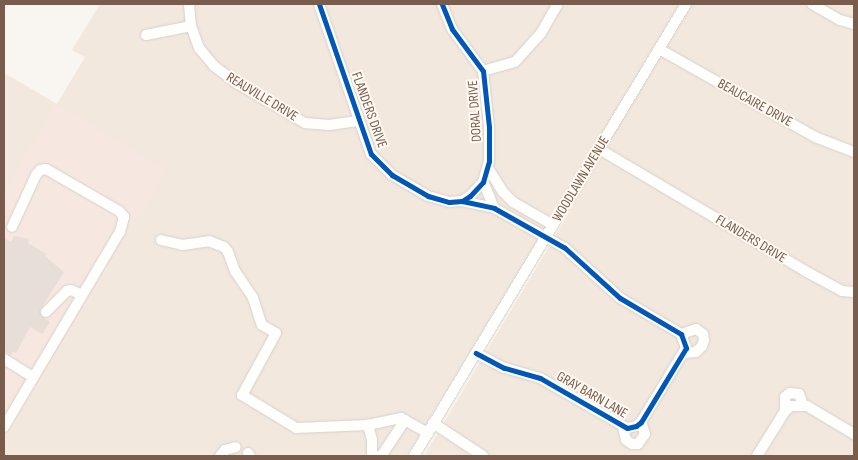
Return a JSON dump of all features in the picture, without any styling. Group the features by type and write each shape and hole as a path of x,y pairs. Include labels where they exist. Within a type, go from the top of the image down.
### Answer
{"street":[{"name":"REAUVILLE DRIVE","path":"189,4 192,26 199,48 214,66 238,84 305,123 329,125 358,121"},
{"name":"FLANDERS DRIVE","path":"319,4 371,154 392,175 440,201 462,201 494,208 565,248 620,298 681,334"},
{"name":"DORAL DRIVE","path":"442,4 452,29 483,71 489,127 488,168"},
{"path":"483,71 515,62 541,32 558,4"},
{"name":"WOODLAWN AVENUE","path":"414,456 686,4"},
{"path":"812,4 840,20 854,24"},
{"path":"146,35 192,26"},
{"name":"BEAUCAIRE DRIVE","path":"659,49 815,136 854,152"},
{"name":"FLANDERS DRIVE","path":"599,149 805,271 842,290 854,292"},
{"path":"4,427 124,223 124,217 119,211 46,168 40,170 36,175 12,227"},
{"path":"462,201 478,189 484,181 488,168"},
{"path":"488,168 503,192 514,202 553,225"},
{"path":"484,181 494,208"},
{"path":"160,240 182,246 209,241 224,247 230,256 235,271 253,298 262,325 276,333 242,395 296,428 368,425 401,418 428,433"},
{"path":"46,312 67,291 71,290 82,295"},
{"path":"641,422 684,353 686,344 681,334 696,329 702,334 704,340 702,346 696,352 684,353"},
{"name":"GRAY BARN LANE","path":"476,353 504,368 540,378 624,427 636,426 641,422 645,434 638,444 632,444 626,440 624,427"},
{"path":"4,359 34,377"},
{"path":"757,456 785,411 791,406 803,405 854,434"},
{"path":"379,456 382,455 405,420"},
{"path":"433,423 483,456"},
{"path":"368,425 372,440 372,456"},
{"path":"220,456 225,450 236,447"}],"shaded area":[{"path":"100,4 854,4 854,456 424,456 574,205 563,198 407,456 4,456 4,73 57,104 85,57 72,50"},
{"path":"57,104 166,170 4,444 4,193"}],"building":[{"path":"14,236 29,239 28,243 46,254 45,256 64,272 40,310 41,316 50,322 42,334 30,327 16,353 13,351 11,355 4,351 4,238 11,242"}],"cycle path":[{"path":"319,4 371,154 392,175 428,196 449,202 462,201 470,196 483,182 489,161 489,127 483,71 452,29 442,4"},
{"path":"462,201 494,208 565,248 620,298 681,334 686,348 641,422 636,426 627,428 540,378 504,368 476,353"}]}
